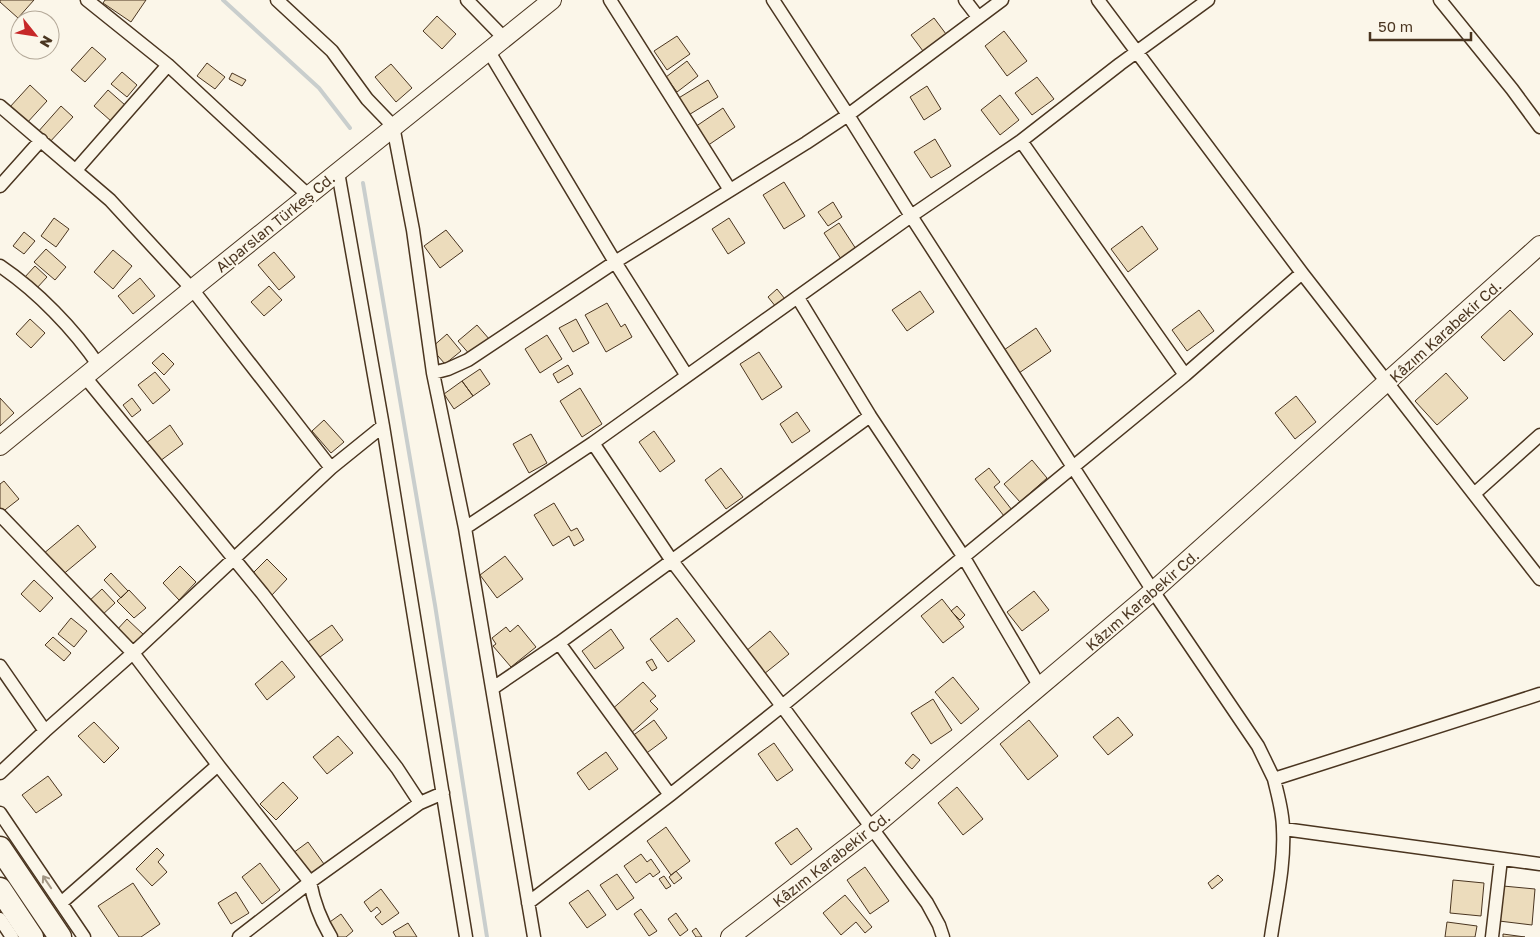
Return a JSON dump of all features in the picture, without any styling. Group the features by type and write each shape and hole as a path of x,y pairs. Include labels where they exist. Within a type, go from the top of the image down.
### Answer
{"highway":[{"path":"0,848 60,937"},
{"path":"0,889 32,937"}],"street":[{"path":"87,0 168,65 309,196"},
{"path":"277,0 332,51 367,99 393,126 413,230 433,373 465,528 534,937"},
{"path":"467,0 504,38"},
{"name":"Alparslan Türkeş Cd.","path":"0,446 393,126 552,0"},
{"path":"610,0 730,190"},
{"path":"773,0 1022,386 1072,467 1258,746 1274,779 1280,801 1284,829 1283,853 1271,937"},
{"path":"964,0 978,17"},
{"path":"433,373 468,360 615,262 848,115 1002,0"},
{"path":"1098,0 1302,273 1540,579"},
{"path":"465,528 593,443 911,216 1021,141 1208,0"},
{"path":"1440,0 1512,89 1540,127"},
{"path":"488,50 615,262 686,376"},
{"path":"76,170 168,65"},
{"path":"0,106 110,200 192,289 331,468"},
{"path":"0,186 41,140"},
{"path":"1021,141 1185,375"},
{"path":"338,172 383,426 466,937"},
{"name":"Kâzım Karabekir Cd.","path":"730,937 872,828 1153,591 1540,245"},
{"path":"0,266 14,275 42,301 85,345 92,372 233,558 397,768 420,803"},
{"path":"528,903 670,795 782,706 1185,375 1302,273"},
{"path":"798,298 870,416 963,556 1040,687"},
{"path":"493,688 559,644 870,416"},
{"path":"0,773 45,730 133,653 331,468 383,426"},
{"path":"1474,494 1540,435"},
{"path":"593,443 672,562 782,706 927,903 943,937"},
{"path":"0,515 133,653 310,882 320,918 331,937"},
{"path":"559,644 670,795"},
{"path":"0,666 45,730"},
{"path":"1274,779 1540,694"},
{"path":"61,903 218,765"},
{"path":"239,937 310,882 420,803 443,793"},
{"path":"0,813 84,937"},
{"path":"1284,829 1540,864"},
{"path":"1492,937 1501,859"},
{"path":"0,919 12,937"}],"building":[{"path":"0,0 34,0 25,10 10,11"},
{"path":"105,0 146,0 131,22 103,3"},
{"path":"437,16 456,34 442,49 423,31"},
{"path":"934,18 949,38 926,55 911,35"},
{"path":"1004,31 1027,61 1007,76 985,46"},
{"path":"677,36 690,54 667,70 654,51"},
{"path":"92,47 106,59 85,82 71,70"},
{"path":"687,61 698,76 677,92 666,77"},
{"path":"207,63 225,77 215,89 197,76"},
{"path":"391,64 412,88 396,102 375,77"},
{"path":"122,72 137,85 127,97 111,84"},
{"path":"232,73 246,80 242,86 229,79"},
{"path":"1037,77 1054,99 1032,115 1015,93"},
{"path":"708,80 718,97 687,116 677,99"},
{"path":"30,85 47,101 26,124 9,108"},
{"path":"927,86 941,109 924,120 910,97"},
{"path":"108,90 125,105 111,121 94,106"},
{"path":"1000,95 1019,120 1000,135 981,110"},
{"path":"61,106 73,117 48,144 37,133"},
{"path":"723,108 735,127 707,146 695,127"},
{"path":"935,139 951,166 931,178 914,152"},
{"path":"784,182 805,216 784,229 763,195"},
{"path":"833,202 842,217 828,226 818,212"},
{"path":"54,218 69,229 56,247 41,236"},
{"path":"729,218 745,243 728,254 712,229"},
{"path":"839,223 856,249 841,259 824,233"},
{"path":"1142,226 1158,249 1128,272 1111,249"},
{"path":"446,230 463,251 440,268 424,246"},
{"path":"24,232 35,241 24,254 13,246"},
{"path":"46,249 66,267 55,280 34,262"},
{"path":"113,250 132,266 113,289 94,272"},
{"path":"274,252 295,277 279,290 258,265"},
{"path":"35,266 47,277 36,289 24,278"},
{"path":"140,278 155,296 133,314 118,296"},
{"path":"269,286 282,300 264,316 251,302"},
{"path":"777,289 785,299 776,307 768,297"},
{"path":"920,291 934,312 907,331 892,310"},
{"path":"607,303 621,327 625,324 632,337 606,352 585,315"},
{"path":"1199,310 1214,331 1187,351 1172,330"},
{"path":"1510,310 1533,334 1504,361 1481,337"},
{"path":"30,319 45,333 31,348 16,334"},
{"path":"576,319 589,343 573,352 559,328"},
{"path":"477,325 490,340 471,356 458,341"},
{"path":"1036,328 1051,351 1019,373 1004,350"},
{"path":"447,334 461,351 445,364 431,348"},
{"path":"547,335 562,359 540,373 525,349"},
{"path":"759,352 782,387 762,400 740,364"},
{"path":"163,353 174,364 164,375 152,363"},
{"path":"568,365 573,374 558,383 553,374"},
{"path":"480,369 490,384 473,396 462,381"},
{"path":"155,372 170,390 153,404 138,385"},
{"path":"1446,373 1468,398 1437,425 1415,401"},
{"path":"462,381 473,396 454,409 444,394"},
{"path":"580,388 602,424 582,437 560,401"},
{"path":"1296,396 1316,422 1295,439 1275,413"},
{"path":"0,398 14,413 0,426"},
{"path":"132,398 141,410 132,417 123,405"},
{"path":"797,412 810,431 792,443 780,424"},
{"path":"324,420 344,442 331,453 312,431"},
{"path":"170,425 183,444 160,461 146,443"},
{"path":"654,431 675,461 660,472 639,442"},
{"path":"531,434 547,463 529,473 513,444"},
{"path":"1032,460 1047,478 1020,502 1004,484"},
{"path":"721,468 743,497 726,509 705,480"},
{"path":"989,468 1000,482 994,487 1012,510 1004,516 975,479"},
{"path":"4,481 19,499 1,513 0,484"},
{"path":"554,503 571,531 577,528 584,540 574,546 569,536 553,546 534,515"},
{"path":"78,525 96,547 61,576 43,554"},
{"path":"505,556 523,579 497,598 480,575"},
{"path":"267,559 287,579 271,596 250,576"},
{"path":"180,566 196,582 179,600 163,583"},
{"path":"111,573 128,591 121,598 104,580"},
{"path":"34,580 53,598 40,612 21,594"},
{"path":"102,589 115,603 100,617 87,603"},
{"path":"129,590 146,608 134,618 117,601"},
{"path":"1034,591 1049,610 1022,631 1007,612"},
{"path":"942,599 964,627 943,643 921,616"},
{"path":"957,606 965,615 960,620 951,611"},
{"path":"71,618 87,631 74,647 58,634"},
{"path":"677,618 695,641 668,662 650,639"},
{"path":"127,619 145,636 132,650 114,633"},
{"path":"332,625 343,640 316,660 305,644"},
{"path":"518,625 536,647 511,667 493,646 496,644 492,638 506,627 510,632"},
{"path":"611,629 624,648 595,669 582,651"},
{"path":"770,631 789,654 764,674 746,651"},
{"path":"53,637 71,653 64,661 45,645"},
{"path":"652,659 657,668 652,671 646,662"},
{"path":"282,661 295,677 267,700 255,684"},
{"path":"953,677 979,709 961,724 935,692"},
{"path":"643,682 656,696 650,701 658,709 630,734 610,711"},
{"path":"933,699 952,730 931,744 911,713"},
{"path":"1118,717 1133,735 1108,755 1093,737"},
{"path":"654,720 667,738 644,755 631,737"},
{"path":"1029,720 1058,756 1028,780 1000,744"},
{"path":"94,722 119,748 104,763 78,736"},
{"path":"338,736 353,753 327,774 313,757"},
{"path":"774,743 793,770 777,781 758,754"},
{"path":"606,752 618,769 589,790 577,773"},
{"path":"913,754 920,760 912,769 905,763"},
{"path":"48,776 62,795 36,813 22,795"},
{"path":"283,782 298,798 276,820 260,804"},
{"path":"957,787 983,819 963,835 938,803"},
{"path":"666,827 690,861 671,875 647,841"},
{"path":"797,828 812,849 791,865 775,843"},
{"path":"308,842 324,864 309,875 293,853"},
{"path":"157,848 164,855 158,862 167,872 152,886 136,869"},
{"path":"641,854 647,862 651,859 660,872 653,877 650,873 636,883 624,866"},
{"path":"260,863 280,890 262,904 242,877"},
{"path":"865,867 889,901 870,914 847,880"},
{"path":"676,871 682,878 674,884 669,877"},
{"path":"617,874 634,898 617,910 600,885"},
{"path":"1218,875 1223,880 1212,889 1208,883"},
{"path":"664,876 671,886 666,889 659,879"},
{"path":"1453,880 1484,883 1481,916 1450,913"},
{"path":"133,883 160,924 141,937 119,937 98,906"},
{"path":"1503,886 1535,889 1532,925 1499,921"},
{"path":"381,889 399,913 382,925 375,917 381,912 377,907 371,912 364,902"},
{"path":"588,890 606,915 587,928 569,903"},
{"path":"236,892 249,913 231,924 218,903"},
{"path":"845,895 872,927 865,933 856,922 841,935 823,913"},
{"path":"641,909 657,931 649,936 634,914"},
{"path":"676,913 688,930 680,936 668,919"},
{"path":"341,914 353,931 346,937 336,937 327,924"},
{"path":"1447,922 1477,926 1475,937 1445,937"},
{"path":"408,923 417,937 396,937 393,932"},
{"path":"696,928 702,937 696,937 692,931"},
{"path":"1503,934 1525,937 1503,937"}],"waterway":[{"path":"223,0 319,88 350,128"},
{"path":"363,183 435,605 487,937"}]}
